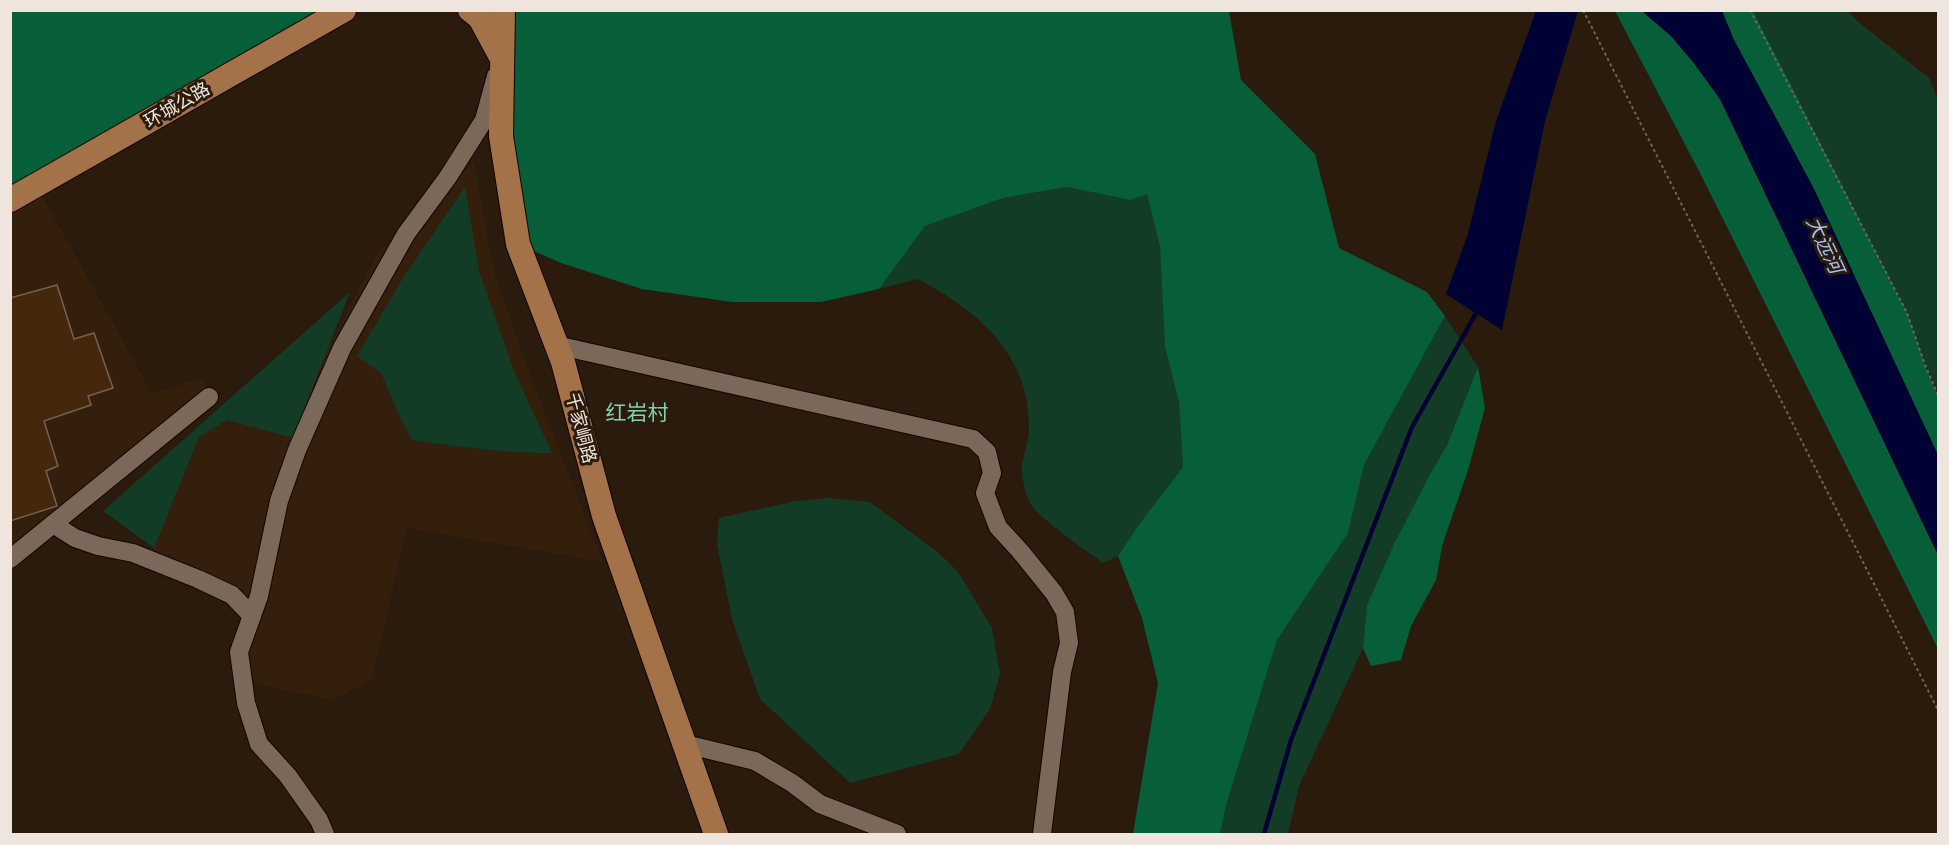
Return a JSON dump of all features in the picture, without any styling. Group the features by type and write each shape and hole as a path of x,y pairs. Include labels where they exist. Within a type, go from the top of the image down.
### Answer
{"main road":[{"name":"环城公路","path":"10,200 344,10"},
{"path":"470,10 480,18 501,57"},
{"name":"千家峒路","path":"503,10 501,136 518,244 563,362 604,516 716,834"},
{"path":"501,57 511,10"}],"street":[{"path":"325,834 319,820 288,776 259,744 246,703 239,652 259,596 279,501 297,450 342,348 405,234 448,177 484,120 501,57"},
{"path":"556,345 973,439 987,452 992,473 986,493 998,527 1041,576 1065,612 1069,644 1062,672 1042,834"},
{"path":"10,559 209,397"},
{"path":"53,524 75,538 98,546 133,553 198,579 232,595 252,616"},
{"path":"685,744 755,761 792,783 820,804 897,834"}],"path":[{"path":"1583,10 1938,710"},
{"path":"1750,10 1907,313 1938,395"}],"shaded area":[{"path":"474,162 494,272 533,382 603,562 407,528 372,679 334,700 272,688 250,678 245,634 252,616 149,559 199,437 227,420 293,437 329,346 378,253"},
{"path":"36,185 152,393 203,378 209,397 11,559 11,200"}],"green space":[{"path":"11,11 344,11 11,200"},
{"path":"513,11 1229,11 1241,80 1315,154 1339,248 1427,292 1445,316 1364,465 1348,533 1277,640 1227,802 1220,834 1133,834 1158,683 1142,618 1118,556 1183,467 1179,403 1165,347 1160,247 1147,194 1130,200 1067,187 1003,198 925,226 879,289 821,302 732,302 642,289 561,263 518,244 501,136"},
{"path":"1615,11 1642,11 1671,36 1720,99 1938,555 1938,649 1700,173"},
{"path":"1722,11 1753,11 1907,313 1938,395 1938,455 1813,187 1734,40"},
{"path":"1750,11 1848,11 1856,20 1929,78 1938,100 1938,390"},
{"path":"465,187 479,271 514,371 552,453 481,449 412,440 381,373 357,356 403,278"},
{"path":"1067,187 1130,200 1147,193 1160,247 1165,347 1179,403 1183,467 1118,556 1103,563 1051,524 1029,501 1022,469 1029,433 1027,401 1010,357 996,338 961,306 918,279 879,289 925,226 1003,198"},
{"path":"350,292 293,438 227,420 199,437 154,548 103,511"},
{"path":"1445,316 1478,367 1447,445 1394,544 1367,605 1363,648 1299,786 1288,834 1220,834 1227,802 1277,640 1348,533 1364,465"},
{"path":"1478,367 1485,408 1468,470 1442,546 1436,580 1411,626 1401,660 1371,666 1363,648 1367,605 1394,544 1447,445"},
{"path":"829,498 870,502 940,554 958,572 992,628 1000,673 990,709 959,754 850,783 760,699 732,619 717,544 719,518 796,501"}],"water":[{"path":"1536,11 1578,11 1545,121 1502,330 1446,294 1468,234 1496,121"},
{"name":"大远河","path":"1642,11 1722,11 1734,40 1813,187 1938,455 1938,555 1720,99 1671,36"}],"building":[{"path":"57,285 74,339 94,333 113,388 88,396 91,405 44,421 58,466 46,471 57,506 10,521 10,298"}],"waterway":[{"path":"1264,834 1291,740 1412,427 1479,308"}],"district":[{"name":"红岩村","path":"637,413"}]}
